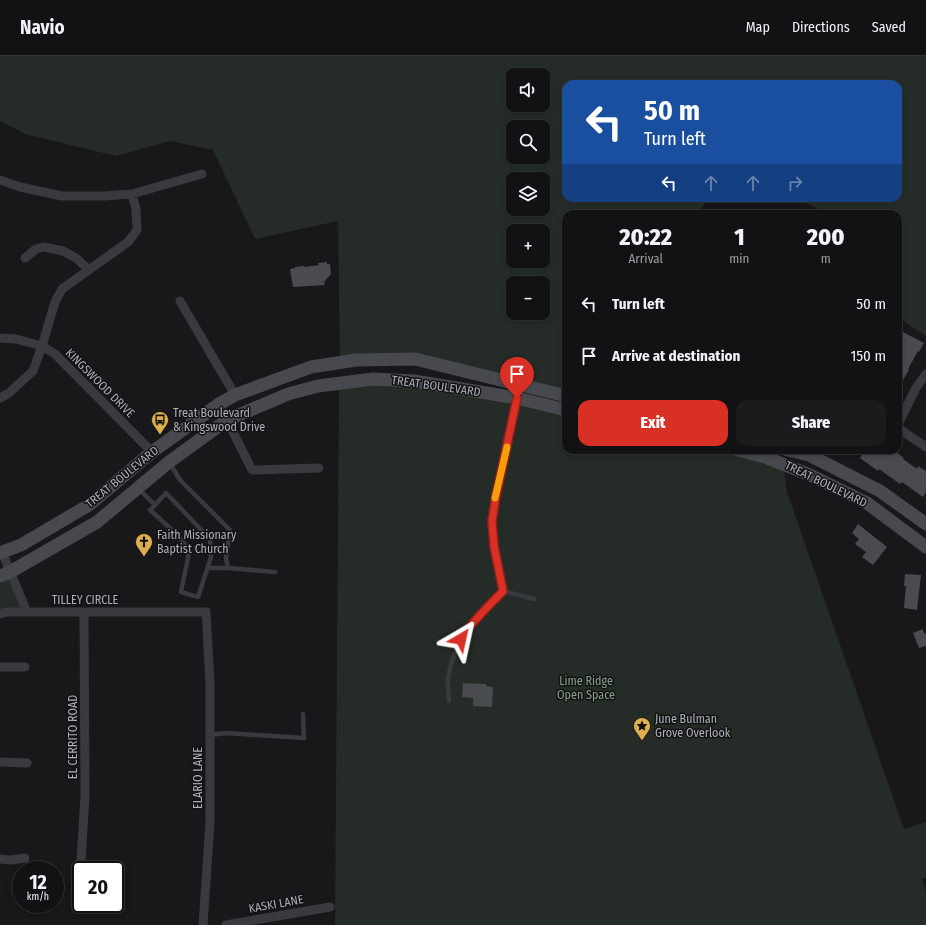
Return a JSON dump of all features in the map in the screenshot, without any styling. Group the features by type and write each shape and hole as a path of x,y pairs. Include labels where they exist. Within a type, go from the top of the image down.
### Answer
{"main road":[{"name":"TREAT BOULEVARD","path":"1,553 21,545 89,505 152,452 219,404 235,395 311,367 356,360 415,359 562,395"},
{"name":"TREAT BOULEVARD","path":"5,574 97,522 169,462 225,422 288,394 318,386 373,379 414,381 517,398 562,409"},
{"path":"110,511 119,494 147,470 152,458 152,452 159,455 166,452 197,430 225,422"},
{"name":"TREAT BOULEVARD","path":"756,454 765,456 810,474 867,503 926,547"},
{"name":"TREAT BOULEVARD","path":"805,454 880,492 926,524"}],"street":[{"path":"0,180 20,187 62,196 104,196 132,194 202,174"},
{"path":"0,398 9,393 33,371 42,346 54,302 62,289 128,242 137,230 136,209 132,194"},
{"path":"25,258 36,249 44,248 63,250 76,258 89,270"},
{"path":"180,301 235,395"},
{"name":"KINGSWOOD DRIVE","path":"0,338 16,339 42,346 55,354 152,452"},
{"path":"902,416 916,388 926,374"},
{"path":"225,422 252,470 319,468"},
{"path":"902,431 926,447"},
{"path":"1,553 5,574 28,612"},
{"name":"TILLEY CIRCLE","path":"0,614 6,612 206,612"},
{"name":"EL CERRITO ROAD","path":"81,861 85,796 84,612"},
{"name":"ELARIO LANE","path":"203,925 210,822 210,682 206,612"},
{"path":"0,667 25,667"},
{"path":"0,762 27,763"},
{"path":"0,859 10,860 25,858"},
{"name":"KASKI LANE","path":"226,925 330,907"}],"lane":[{"path":"503,591 494,546 492,521 517,398"},
{"path":"169,462 180,480 230,530 226,558 228,568"},
{"path":"138,487 155,505"},
{"path":"166,493 210,539 211,557 198,597 181,592 189,552 184,543 150,510 155,505 166,493"},
{"path":"208,568 275,572"},
{"path":"503,591 534,599"},
{"path":"449,701 448,680 453,657 461,639 473,622 503,591"},
{"path":"210,735 227,733 304,738 303,714"}],"green space":[{"path":"0,56 926,56 926,336 902,321 902,210 820,210 805,202 902,202 902,80 562,80 562,202 706,202 700,210 562,210 562,395 415,359 340,362 338,221 255,239 213,150 170,141 116,156 25,134 0,121"},
{"name":"Lime Ridge Open Space","path":"373,379 562,409 562,454 751,454 783,464 787,492 904,829 926,822 926,877 922,879 926,892 926,925 335,925 339,383"},
{"path":"10,572 27,612 0,614 0,576"}],"building":[{"path":"327,262 327,264 330,264 331,274 324,282 325,285 293,287 290,269 295,267 319,265 318,263"},
{"path":"903,332 924,343 919,352 918,351 902,381"},
{"path":"863,454 899,454 917,469 918,466 926,471 926,492 923,497 902,482 900,484 860,458"},
{"path":"858,524 887,547 873,565 862,557 866,552 855,544 859,539 852,533"},
{"path":"905,574 921,575 917,610 904,608 906,586 904,586"},
{"path":"923,629 924,634 926,633 926,646 919,648 913,633"},
{"path":"463,683 486,684 486,686 493,687 492,707 473,706 473,698 462,697"}],"slow traffic":[{"path":"495,498 507,447"}],"place":[{"name":"Treat Boulevard & Kingswood Drive","path":"160,435"},
{"name":"Faith Missionary Baptist Church","path":"144,557"},
{"name":"June Bulman Grove Overlook","path":"642,741"}],"route":[{"path":"461,639 473,622 503,591 494,546 492,511 517,398"}]}
